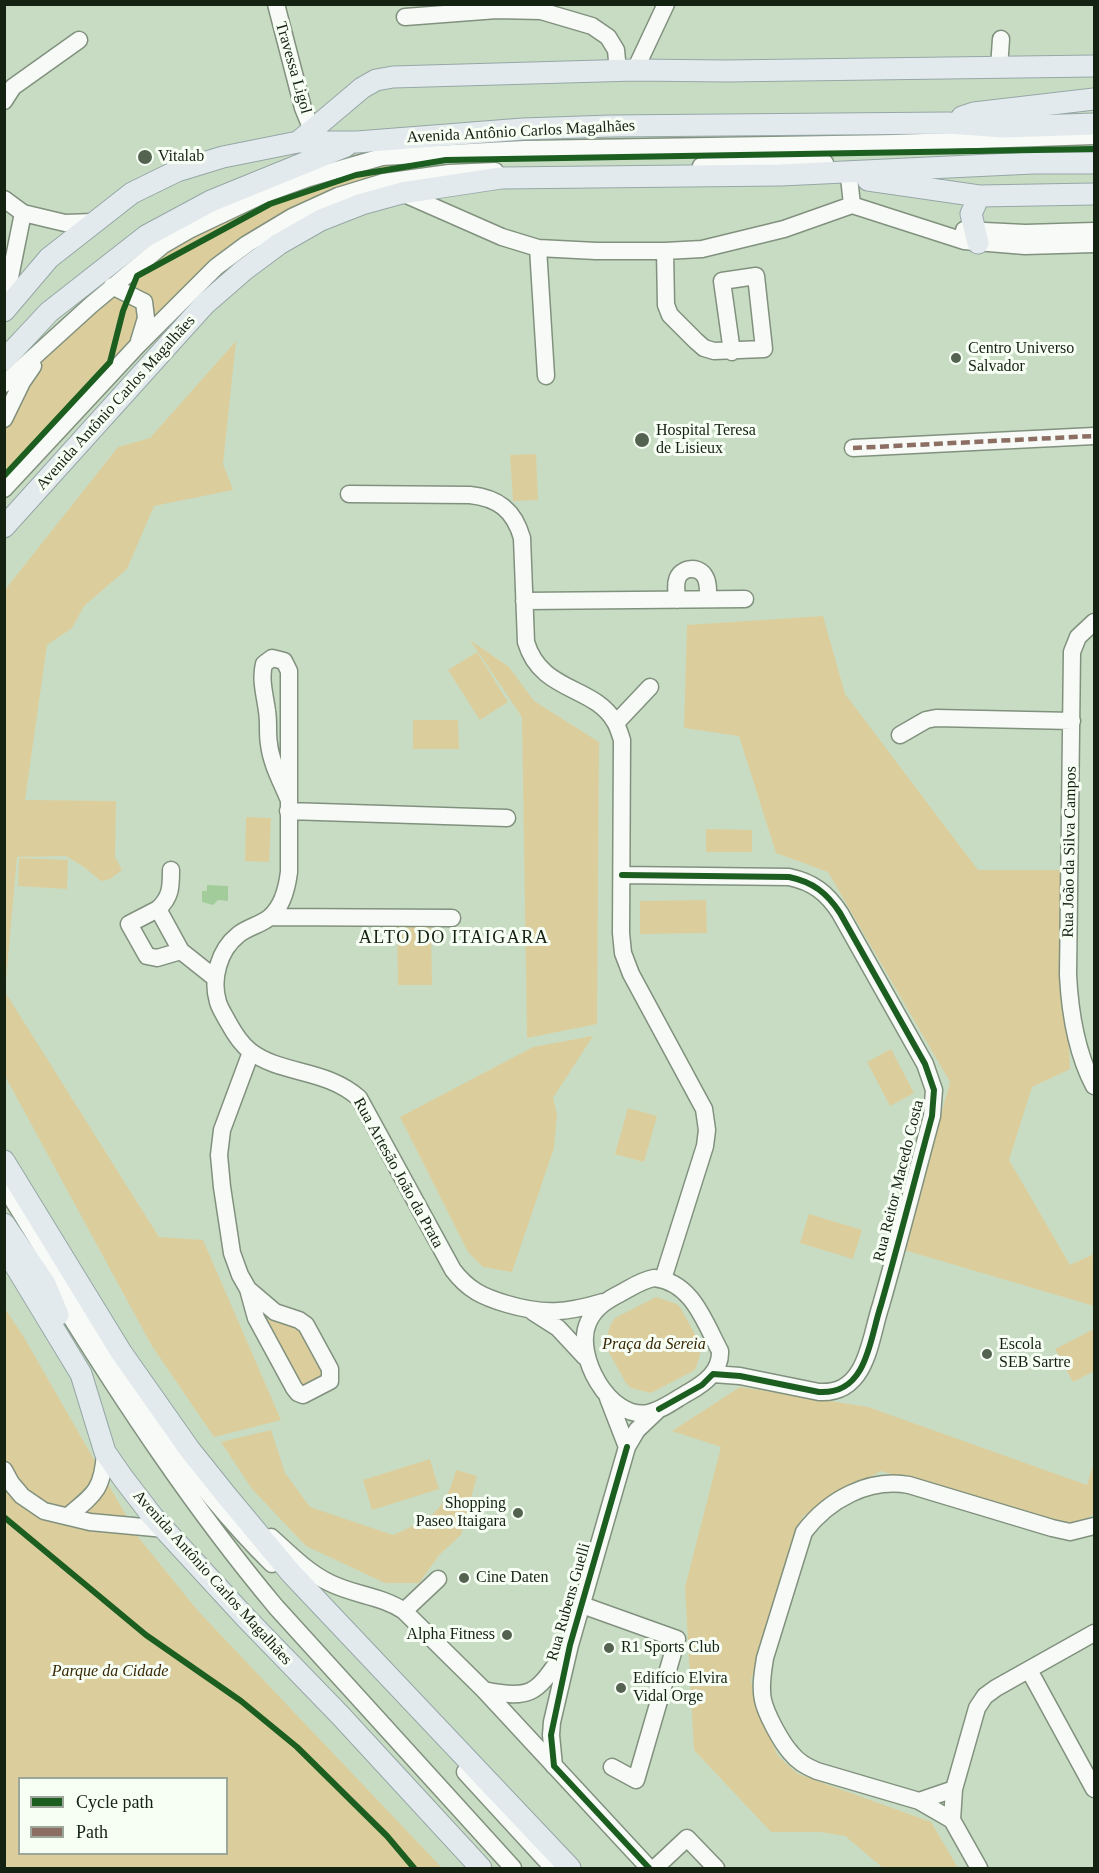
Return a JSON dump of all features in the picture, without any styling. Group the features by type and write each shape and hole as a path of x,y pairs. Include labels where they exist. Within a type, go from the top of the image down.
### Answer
{"main road":[{"path":"627,70 737,71 1095,66"},
{"name":"Travessa Ligol","path":"305,136 362,88 376,80 627,70"},
{"path":"948,123 974,113 1095,99"},
{"name":"Avenida Antônio Carlos Magalhães","path":"4,309 49,258 132,193 177,171 305,136 357,142 523,129 611,126 948,123 1004,127 1095,124"},
{"path":"4,360 50,312 146,236 210,201 357,142"},
{"name":"Avenida Antônio Carlos Magalhães","path":"781,175 1032,161 1095,163"},
{"name":"Avenida Antônio Carlos Magalhães","path":"4,527 170,341 206,304 244,270 279,244 321,220 362,204 402,193 501,178 781,175 849,177 979,196 1095,194"},
{"path":"976,237 971,214 979,196"},
{"path":"4,1161 122,1352 178,1433 226,1495 291,1574 570,1869"},
{"path":"4,1224 45,1284 81,1374"},
{"name":"Avenida Antônio Carlos Magalhães","path":"4,1247 81,1374 105,1452 138,1499 481,1869"}],"street":[{"name":"Travessa Ligol","path":"276,4 303,108 305,136"},
{"path":"627,70 666,4"},
{"path":"405,17 497,10 541,11 592,26 608,37 627,70"},
{"path":"999,68 1001,39"},
{"path":"4,101 13,87 79,40"},
{"path":"4,384 112,286 163,245 265,194 382,157 524,148 895,143 1095,136"},
{"path":"4,489 138,345 216,267 292,217 338,196 384,182 449,173 492,171 1032,161 1095,157"},
{"path":"849,177 852,205"},
{"path":"402,193 502,237 538,248 596,251 702,249 784,229 852,205 964,241 976,237 1025,233 1095,231"},
{"path":"4,199 23,213 65,224 94,222"},
{"path":"4,309 23,213"},
{"path":"976,237 1025,246 1095,244"},
{"path":"538,248 546,376"},
{"path":"665,251 666,305 670,315 704,348 732,352 764,349 756,276 722,281 732,352"},
{"path":"112,286 144,302 146,318 138,345"},
{"path":"4,419 22,382 47,345"},
{"path":"853,448 1095,436"},
{"path":"350,494 470,495 486,497 498,503 518,525 522,538 526,642 530,656 540,669 553,679 595,702 616,723 622,740 621,933 623,953 641,995 704,1109 707,1130 705,1146 663,1279"},
{"path":"677,600 676,581 689,569 701,572 705,576 708,599"},
{"path":"524,601 745,598"},
{"name":"Rua João da Silva Campos","path":"1095,622 1078,637 1072,652 1070,1009 1076,1039 1095,1086"},
{"path":"248,1289 275,1312 299,1320 306,1325 330,1369 330,1381 303,1395 298,1393 256,1318 248,1289 232,1253 219,1155 222,1130 251,1052 234,1033 219,1005 215,992 215,978 229,944 238,935 270,917 284,897 288,886 289,671 284,661 272,658 264,664 262,685 268,714 272,761 288,804"},
{"path":"616,723 650,687"},
{"path":"900,735 926,720 936,718 1072,721"},
{"path":"288,804 507,818"},
{"path":"171,870 170,894 166,901 158,909 129,924 144,953 152,958 181,951"},
{"name":"Rua Reitor Macedo Costa","path":"622,874 789,877 804,880 818,887 831,899 840,913 925,1064 934,1090 932,1116 884,1293 865,1357 853,1380 844,1388 832,1393 740,1376 712,1374"},
{"path":"158,909 181,951 215,978"},
{"path":"270,917 452,918"},
{"name":"Rua Artesão João da Prata","path":"251,1052 278,1064 338,1083 359,1098 453,1270 473,1291 487,1298 532,1311 550,1312 603,1302"},
{"path":"4,1186 115,1363 184,1462 237,1527 375,1671 553,1869"},
{"path":"4,1210 123,1401 204,1517 243,1568 513,1869"},
{"path":"608,1397 619,1407 640,1413 659,1409 702,1385 719,1365 720,1351 691,1297 680,1287 663,1279 644,1280 603,1302 586,1325 585,1357 608,1397 627,1448"},
{"name":"Rua Artesão João da Prata","path":"532,1311 558,1328 585,1357"},
{"name":"Rua Rubens Guelli","path":"554,1766 552,1722 570,1645 627,1448 644,1421 659,1409"},
{"path":"68,1516 94,1494 100,1485 104,1471 105,1452"},
{"path":"6,1480 22,1496 44,1511 90,1522 165,1529"},
{"path":"979,1869 952,1820 919,1801 817,1772 803,1765 790,1753 768,1714 763,1700 762,1678 765,1658 804,1532 815,1517 828,1507 863,1488 893,1482 1070,1532 1095,1526"},
{"path":"226,1495 303,1567 332,1584 392,1603 404,1611 484,1690 649,1869"},
{"path":"404,1611 438,1580"},
{"path":"582,1605 677,1640 636,1780 612,1767"},
{"path":"952,1820 954,1789 978,1708 985,1696 1095,1633"},
{"name":"Rua Rubens Guelli","path":"484,1690 519,1696 530,1692 548,1678 570,1645"},
{"path":"1029,1670 1095,1789"},
{"path":"919,1801 954,1789"},
{"path":"655,1869 687,1838 716,1869"}],"green space":[{"path":"407,162 410,170 379,176 331,192 166,306 5,471 5,394 141,268 268,190 380,165"},
{"path":"236,341 223,464 233,490 154,506 127,569 84,606 72,628 47,645 25,800 116,801 115,857 122,870 110,879 101,881 66,856 17,857 5,992 159,1237 203,1240 281,1420 214,1437 152,1346 5,1076 4,591 118,447 150,438"},
{"path":"536,454 538,500 513,501 510,455"},
{"path":"823,616 845,694 978,870 1060,870 1070,1069 1032,1087 1009,1160 1070,1265 1094,1254 1094,1306 904,1250 950,1082 828,872 776,853 739,736 684,728 687,625"},
{"path":"470,640 509,667 534,701 599,742 597,1024 527,1038 522,717"},
{"path":"477,652 508,702 480,720 448,670"},
{"path":"413,720 458,720 459,749 413,749"},
{"path":"246,817 271,818 269,862 245,861"},
{"path":"706,829 752,830 752,852 706,852"},
{"path":"19,858 68,860 67,889 18,886"},
{"path":"706,900 707,933 640,934 640,901"},
{"path":"397,926 431,926 432,985 398,985"},
{"path":"593,1036 553,1098 557,1115 554,1148 512,1272 483,1267 468,1252 400,1117 533,1047"},
{"path":"891,1049 914,1093 890,1106 867,1062"},
{"path":"628,1108 657,1116 644,1162 615,1154"},
{"path":"809,1214 862,1230 853,1259 800,1243"},
{"name":"Praça da Sereia","path":"656,1297 680,1307 702,1347 693,1371 651,1393 631,1388 626,1383 607,1349 607,1341 609,1329 615,1318"},
{"name":"Parque da Cidade","path":"4,1307 25,1339 139,1538 198,1611 442,1868 5,1868"},
{"path":"271,1318 299,1329 322,1372 322,1378 305,1387 299,1387 266,1321"},
{"path":"1094,1329 1094,1371 1073,1382 1055,1349"},
{"path":"740,1387 868,1407 1087,1485 1094,1462 1094,1514 1082,1521 1060,1523 881,1471 803,1516 751,1680 754,1701 778,1756 798,1774 931,1822 958,1868 881,1868 845,1836 820,1832 771,1832 694,1750 685,1587 721,1447 672,1431"},
{"path":"271,1430 285,1473 310,1507 393,1535 418,1524 435,1512 447,1496 456,1470 477,1476 461,1535 440,1554 419,1583 385,1583 306,1546 252,1489 221,1442"},
{"path":"430,1459 439,1489 372,1510 363,1480"}],"shaded area":[{"path":"207,885 228,886 228,901 218,900 213,905 202,902 202,891 207,891"}],"marked path":[{"path":"853,448 1094,436"}],"cycle path":[{"path":"4,476 110,362 123,311 137,276 270,204 356,175 446,160 1094,149"},
{"path":"622,875 789,877 819,889 840,913 925,1064 934,1090 932,1116 872,1338 864,1363 852,1381 843,1388 819,1392 740,1376 713,1374 702,1385 659,1409"},
{"path":"627,1447 570,1645 551,1735 554,1766 649,1868"},
{"path":"4,1517 146,1635 241,1701 297,1747 387,1836 414,1868"}],"place":[{"name":"Vitalab","path":"145,157"},
{"name":"Centro Universo Salvador","path":"956,358"},
{"name":"Hospital Teresa de Lisieux","path":"642,440"},
{"name":"Escola SEB Sartre","path":"987,1354"},
{"name":"Shopping Paseo Itaigara","path":"518,1513"},
{"name":"Cine Daten","path":"464,1578"},
{"name":"Alpha Fitness","path":"507,1635"},
{"name":"R1 Sports Club","path":"609,1648"},
{"name":"Edifício Elvira Vidal Orge","path":"621,1688"}],"district":[{"name":"ALTO DO ITAIGARA","path":"454,938"}]}
